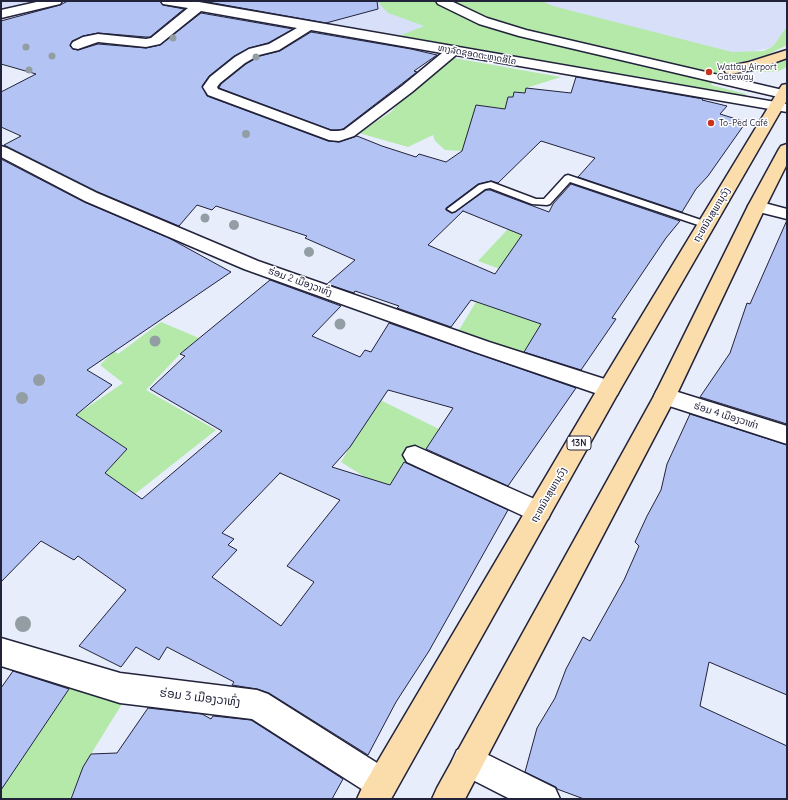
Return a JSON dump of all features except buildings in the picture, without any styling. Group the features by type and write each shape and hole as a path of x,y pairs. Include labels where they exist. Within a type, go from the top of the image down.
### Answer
{"highway":[{"path":"731,70 752,66 787,54"},
{"name":"ຖະຫນົນສຸພານຸວົງ","path":"378,792 609,389 785,96"},
{"path":"448,799 665,396 757,206 787,149"}],"street":[{"path":"1,14 56,1"},
{"name":"ທາງລັດຊອດຕະຫຼາດສີໄຄ","path":"167,1 453,52 785,96"},
{"path":"442,1 483,21 550,40 785,96"},
{"path":"466,1 496,13 534,25 731,70 785,96"},
{"path":"78,45 88,40 98,38 146,43 154,41 199,6"},
{"path":"309,26 274,47 254,52 240,60 215,80 210,87 213,92 329,135 339,136 349,133 453,52"},
{"path":"550,40 560,31"},
{"name":"ຮ່ອມ 2 ເມືອງວາທົ່ງ","path":"1,151 91,197 251,265 482,347 609,389"},
{"path":"757,206 787,214"},
{"name":"ຮ່ອມ 4 ເມືອງວາທ່າ","path":"665,396 787,435"},
{"path":"415,455 539,512"},
{"name":"ຮ່ອມ 3 ເມືອງວາທົ່ງ","path":"1,652 120,688 257,705 378,792"},
{"path":"468,760 544,799"}],"lane":[{"path":"452,209 482,187 491,185 535,202 547,202 568,178 707,225"}],"shaded area":[{"path":"1,1 42,1 1,10"},
{"path":"203,1 787,1 787,26 774,45 770,48 750,52 724,64 711,85 746,94 745,97 674,83"}],"green space":[{"path":"377,1 542,1 553,6 732,52 763,51 770,48 774,45 787,26 787,45 767,55 731,65 724,64 711,85 746,94 745,97 674,83 399,36 424,26 388,13"},
{"path":"448,57 561,77 526,88 525,93 514,92 513,97 508,97 505,109 476,105 472,143 462,151 445,150 435,141 433,135 408,147 359,133 391,112 411,89"},
{"path":"787,57 787,67 779,71 746,71"},
{"path":"508,229 528,238 500,269 478,261"},
{"path":"476,302 520,317 544,319 526,349 525,356 456,335"},
{"path":"161,322 199,338 180,354 146,390 216,430 135,494 105,473 127,449 76,415 123,383 100,365 114,351 118,354"},
{"path":"370,395 439,429 415,467 404,462 390,485 365,477 341,462 363,425"},
{"path":"73,683 125,699 83,767 70,799 1,799 1,779 6,782"}],"place":[{"name":"Wattay Airport Gateway","path":"709,72"},
{"name":"To-Ped Café","path":"711,123"}]}
